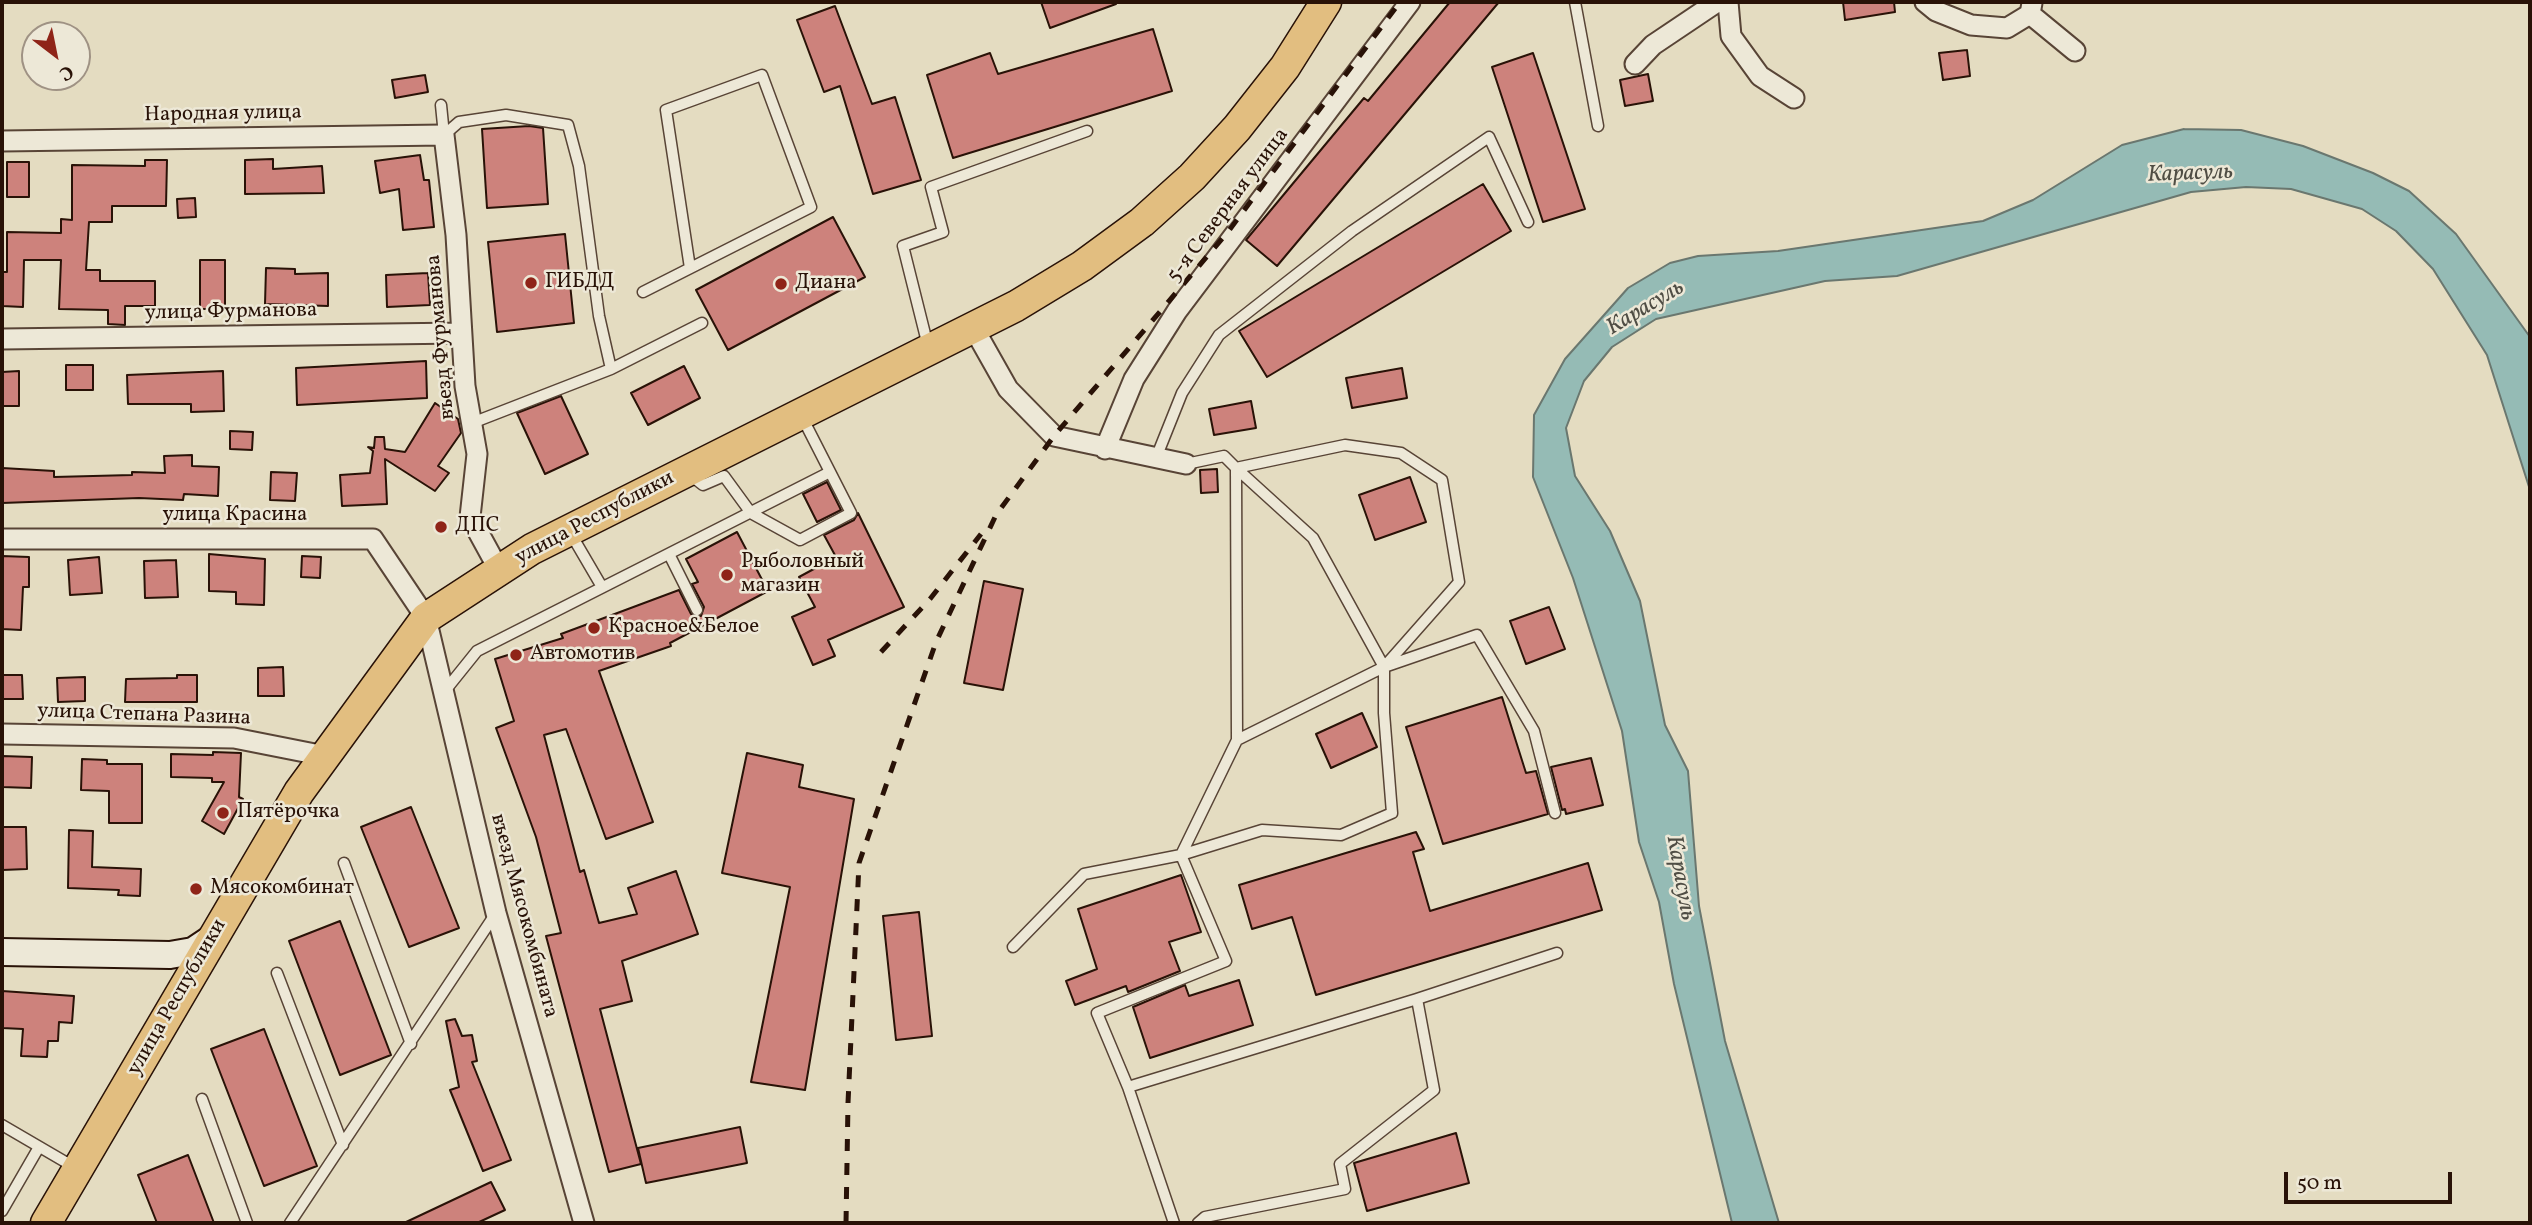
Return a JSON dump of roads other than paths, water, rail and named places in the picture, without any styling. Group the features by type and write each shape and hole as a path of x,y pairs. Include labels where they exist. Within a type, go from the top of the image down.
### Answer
{"main road":[{"name":"улица Республики","path":"46,1223 299,792 426,618 499,570 569,531 929,350 1082,266 1142,222 1192,177 1237,128 1285,67 1326,2"},
{"path":"2,953 170,955 193,951 214,937"}],"street":[{"name":"5-я Северная улица","path":"1105,449 1134,379 1177,311 1410,2"},
{"path":"1635,64 1653,45 1717,2"},
{"path":"1728,2 1731,36 1760,76 1794,98"},
{"path":"1925,2 1936,11 1971,25 2007,28 2031,8 2075,51"},
{"name":"Народная улица","path":"2,141 444,135"},
{"name":"въезд Фурманова","path":"444,135 456,235 461,333 477,454 470,517 499,570"},
{"path":"973,327 1008,389 1054,436 1105,449 1186,464"},
{"name":"улица Фурманова","path":"2,340 461,333"},
{"name":"улица Красина","path":"2,539 373,539 426,618"},
{"name":"въезд Мясокомбината","path":"426,618 496,913 584,1223"},
{"name":"улица Степана Разина","path":"2,734 234,737 325,756"}],"lane":[{"path":"1575,2 1598,126"},
{"path":"643,292 811,207 762,75 666,110 690,268"},
{"path":"441,105 444,135"},
{"path":"444,135 459,122 506,115 568,125 579,166 599,316 611,369"},
{"path":"929,350 902,246 943,232 931,187 1087,131"},
{"path":"1156,458 1182,393 1219,335 1352,231 1489,137 1528,222"},
{"path":"472,423 611,369 702,323"},
{"path":"686,472 704,485 724,476 751,513 800,540 851,513 800,414"},
{"path":"1236,468 1345,445 1401,453 1442,480 1460,582 1384,667"},
{"path":"1013,947 1084,874 1181,855 1262,830 1341,835 1392,813 1384,713 1384,667 1312,538 1224,456 1186,464"},
{"path":"1174,1223 1128,1087 1097,1013 1226,961 1181,855 1237,740 1236,468"},
{"path":"443,693 477,651 830,472"},
{"path":"569,531 602,587"},
{"path":"669,554 697,610"},
{"path":"1237,740 1384,667 1476,635 1534,731 1555,813"},
{"path":"344,863 411,1044"},
{"path":"290,1223 496,913"},
{"path":"1128,1087 1558,953"},
{"path":"277,973 343,1145"},
{"path":"1198,1223 1205,1217 1345,1189 1340,1164 1434,1090 1417,999"},
{"path":"202,1099 247,1223"},
{"path":"2,1125 78,1169"},
{"path":"2,1211 39,1147"}],"water":[{"name":"Карасуль","path":"2184,129 2241,130 2303,146 2373,173 2409,191 2456,234 2530,337 2530,490 2487,355 2433,269 2396,231 2362,209 2291,189 2246,187 2191,192 1897,276 1825,281 1656,319 1612,347 1584,381 1566,428 1575,476 1610,531 1640,601 1665,725 1688,771 1699,906 1725,1041 1779,1223 1732,1223 1674,984 1659,902 1639,842 1622,731 1573,578 1533,477 1534,415 1565,359 1628,288 1670,263 1698,256 1778,251 1983,221 2033,200 2122,145"}],"railway":[{"path":"846,1223 848,1103 859,863 936,642 996,515 1054,436 1227,233 1400,2"},
{"path":"881,652 930,599 981,534"}],"place":[{"name":"ГИБДД","path":"531,283"},
{"name":"Диана","path":"781,284"},
{"name":"ДПС","path":"441,527"},
{"name":"Рыболовный магазин","path":"727,575"},
{"name":"Красное&Белое","path":"594,628"},
{"name":"Автомотив","path":"516,655"},
{"name":"Пятёрочка","path":"223,813"},
{"name":"Мясокомбинат","path":"196,889"}]}
